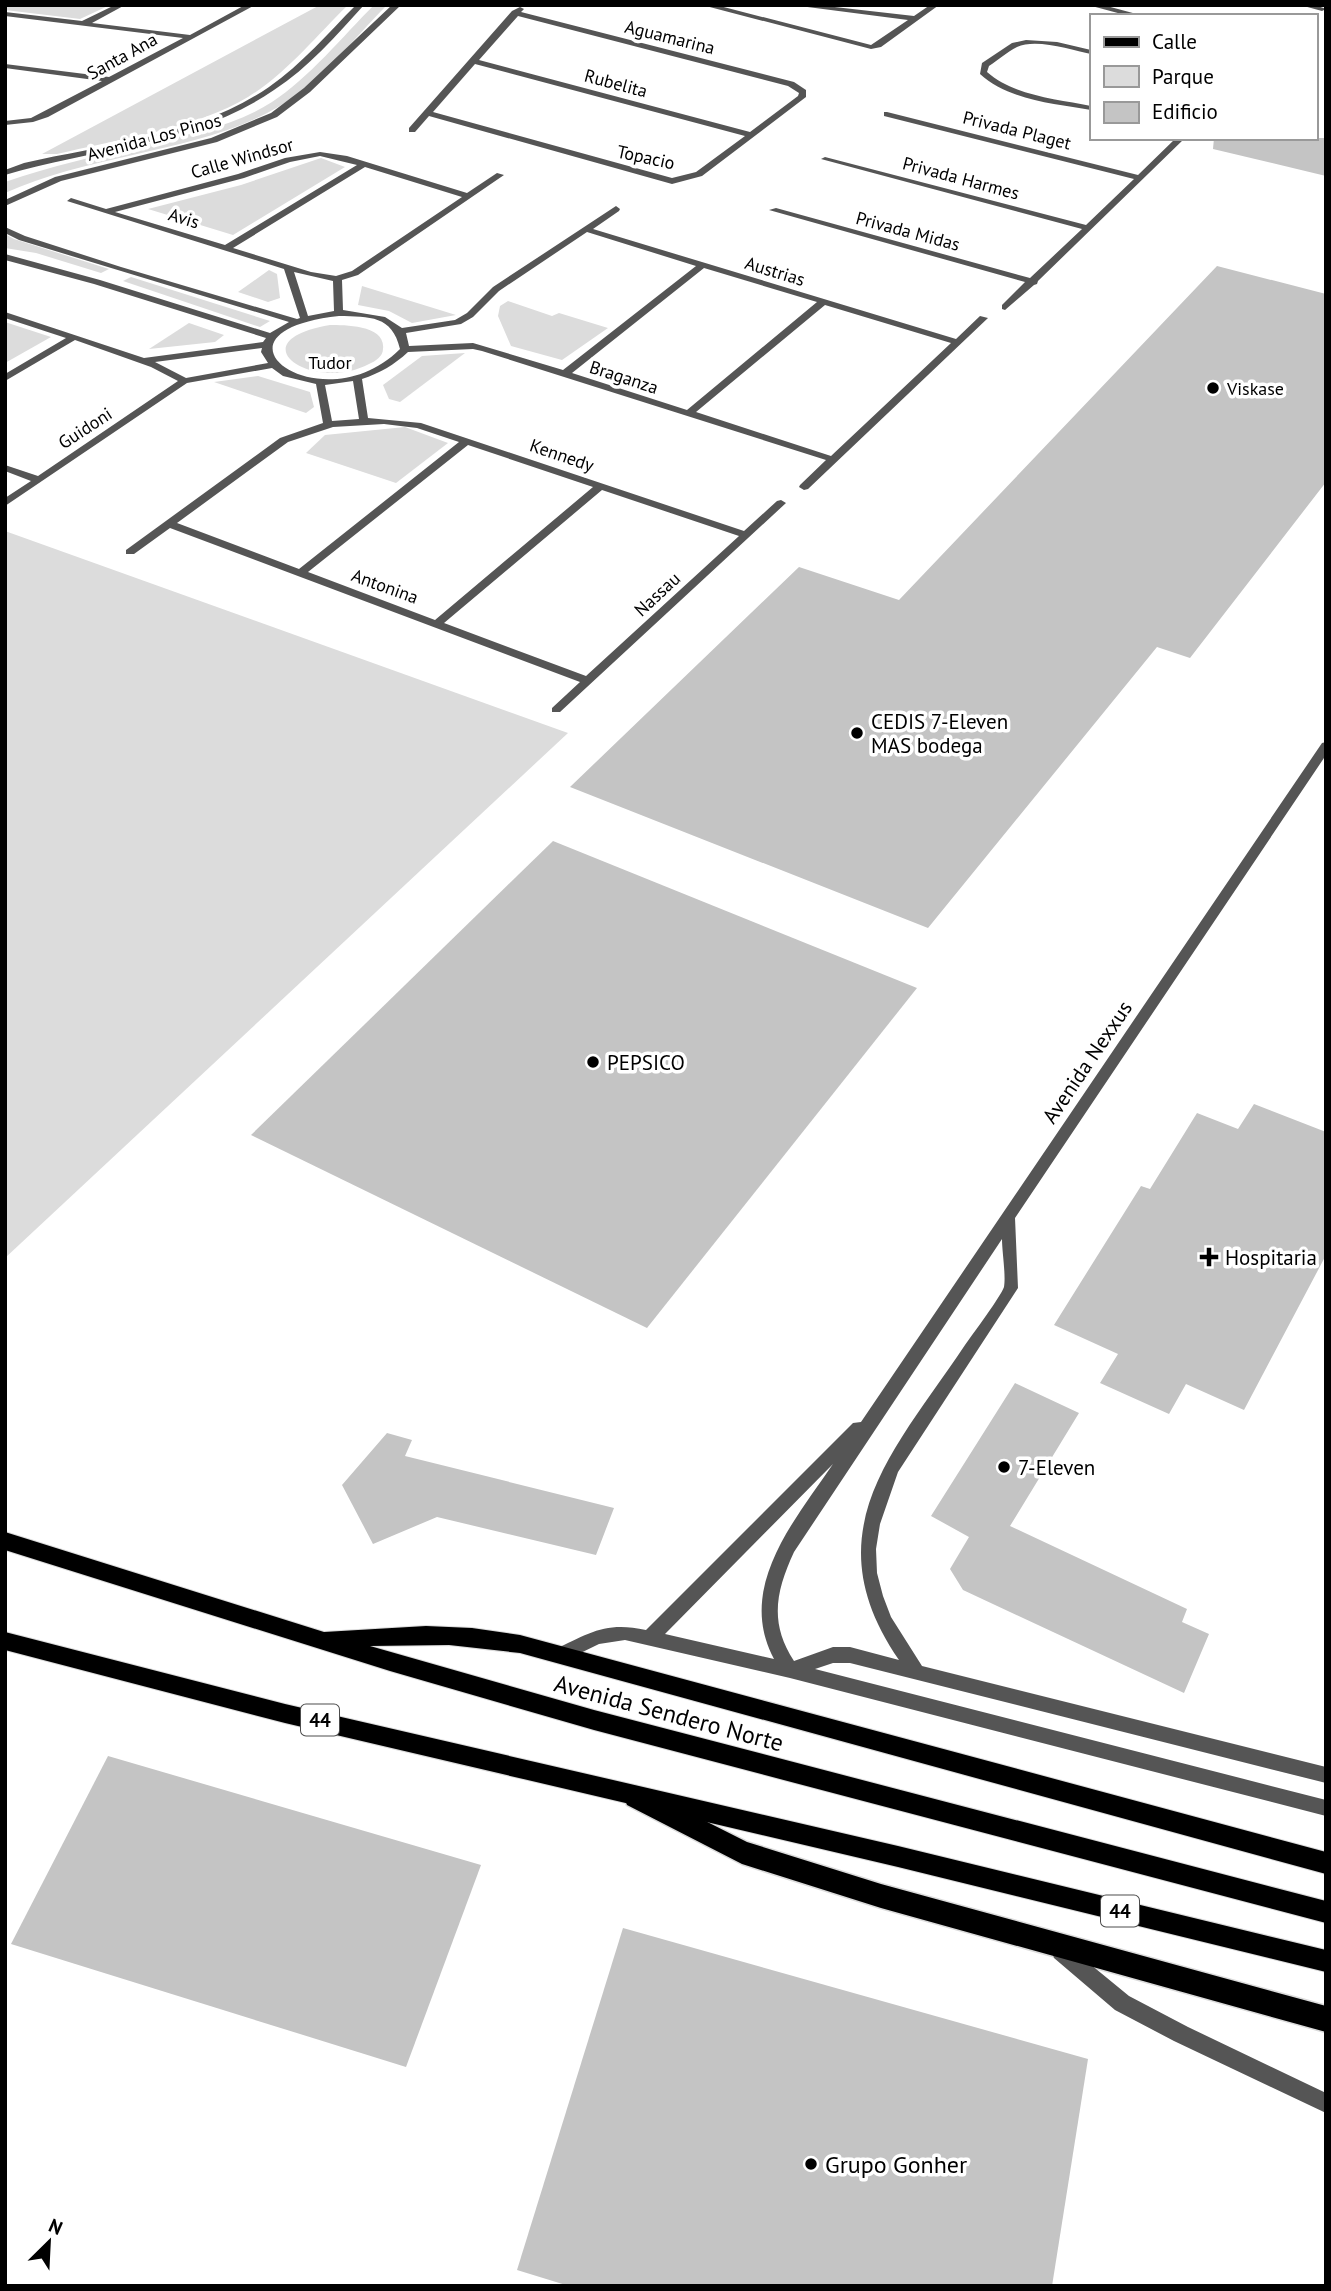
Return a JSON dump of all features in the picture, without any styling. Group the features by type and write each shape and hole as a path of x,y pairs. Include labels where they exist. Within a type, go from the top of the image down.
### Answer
{"highway":[{"path":"636,1797 741,1852 881,1896 1326,2019"}],"main road":[{"name":"Avenida Sendero Norte","path":"5,1541 320,1640 594,1720 1326,1912"},
{"path":"320,1640 436,1634 485,1637 1326,1863"},
{"name":"44","path":"5,1641 96,1666 636,1797 915,1861 1326,1961"}],"street":[{"path":"84,24 121,5"},
{"name":"Santa Ana","path":"5,123 33,120 251,5"},
{"name":"Avenida Los Pinos","path":"5,173 27,165 173,132 233,111 273,88 360,5"},
{"name":"Avenida Los Pinos","path":"5,203 67,177 216,139 263,120 307,90 397,5"},
{"path":"412,130 524,5"},
{"path":"706,5 863,46 878,45 935,5"},
{"path":"796,5 916,19"},
{"path":"1092,5 1131,14"},
{"path":"1304,5 1324,7"},
{"name":"Aguamarina","path":"516,13 776,80"},
{"path":"5,14 190,37"},
{"path":"1090,51 1057,44 1026,42 1005,51 985,65 983,72 987,78 1015,90 1090,108"},
{"name":"Rubelita","path":"473,61 752,135"},
{"path":"5,66 111,80"},
{"name":"Topacio","path":"428,113 672,181 699,174 802,97 800,88 776,80"},
{"name":"Privada Plaget","path":"887,114 1140,178"},
{"path":"1006,307 1179,140"},
{"name":"Calle Windsor","path":"106,211 306,156 330,155 467,196"},
{"name":"Privada Harmes","path":"825,159 1089,228"},
{"path":"228,247 364,164"},
{"path":"339,313 337,279 355,273 500,175"},
{"name":"Avis","path":"71,201 228,247 288,268 337,279"},
{"path":"140,361 270,340 300,320 339,313 376,318 400,331 458,322 496,289 616,209"},
{"name":"Privada Midas","path":"773,210 1034,282"},
{"name":"Austrias","path":"584,229 957,342"},
{"path":"5,230 22,239 118,269 300,320"},
{"path":"5,257 97,282 270,340"},
{"path":"563,374 702,265"},
{"path":"288,268 300,320"},
{"path":"97,282 118,269"},
{"path":"688,414 823,302"},
{"path":"5,315 140,361 184,381 274,365 267,355 270,340"},
{"path":"804,487 983,318"},
{"path":"400,331 405,349"},
{"path":"5,379 72,338"},
{"name":"Braganza","path":"405,349 473,346 832,459"},
{"name":"Tudor","path":"274,365 286,373 320,381 357,378 379,371 396,361 405,349"},
{"path":"357,378 364,421"},
{"name":"Guidoni","path":"5,503 184,381"},
{"path":"320,381 328,425"},
{"name":"Kennedy","path":"130,552 284,440 328,425 383,420 418,425 746,535"},
{"path":"301,573 467,441"},
{"path":"5,468 39,480"},
{"path":"437,624 601,486"},
{"name":"Nassau","path":"556,710 781,503"},
{"name":"Antonina","path":"170,524 588,681"},
{"name":"Avenida Nexxus","path":"885,1402 1326,746"},
{"path":"915,1669 892,1639 880,1615 869,1574 870,1523 877,1498 891,1469 1011,1288 1008,1217"},
{"path":"649,1639 885,1402"},
{"path":"790,1670 773,1641 768,1608 778,1565 885,1402"},
{"path":"560,1655 581,1642 613,1633 649,1639 790,1670 1326,1808"},
{"path":"790,1670 825,1657 850,1655 915,1669 1326,1775"},
{"path":"1046,1940 1122,2003 1326,2103"}],"green space":[{"path":"5,5 110,5 80,19 5,10"},
{"path":"320,5 348,5 288,66 262,88 228,108 181,125 130,138 57,154 42,154"},
{"path":"374,5 387,5 322,73 278,107 214,134 73,169 5,193 5,182 22,176 211,128 258,110 299,81"},
{"path":"321,158 345,167 233,235 148,209 241,185"},
{"path":"5,234 109,269 101,273 36,253 5,248"},
{"path":"269,270 277,274 280,298 268,302 238,292"},
{"path":"131,277 270,321 260,327 123,281"},
{"path":"362,286 456,315 412,323 389,311 358,305"},
{"path":"508,301 552,316 559,313 608,328 562,360 511,346 498,316 500,306"},
{"path":"5,322 51,337 5,363"},
{"path":"189,323 224,335 215,342 149,349"},
{"path":"330,325 354,326 372,331 382,341 382,354 372,363 347,372 326,373 307,369 293,362 286,352 288,342 302,332"},
{"path":"465,353 400,402 389,399 383,385 422,356"},
{"path":"258,376 310,392 314,407 306,413 214,382"},
{"path":"405,427 448,443 396,483 306,453 325,435"},
{"path":"5,531 568,733 5,1258"}],"building":[{"path":"1326,138 1326,176 1213,149 1214,140"},
{"path":"1217,266 1326,294 1326,482 1190,658 1157,647 928,928 570,787 799,567 899,600"},
{"name":"PEPSICO","path":"553,841 917,988 647,1328 251,1135"},
{"path":"1254,1104 1326,1132 1326,1255 1244,1410 1186,1384 1169,1414 1100,1383 1118,1354 1054,1325 1141,1186 1150,1189 1197,1113 1238,1129"},
{"path":"1015,1383 1079,1413 1010,1526 1187,1609 1182,1622 1209,1634 1184,1693 963,1590 950,1569 969,1537 931,1516"},
{"path":"387,1433 412,1440 405,1456 614,1508 596,1555 437,1517 373,1544 342,1485"},
{"path":"108,1756 481,1865 406,2067 11,1944"},
{"name":"Grupo Gonher","path":"623,1928 1088,2059 1052,2286 569,2286 517,2270"}],"place":[{"name":"Viskase","path":"1213,388"},
{"name":"CEDIS 7-Eleven MAS bodega","path":"857,733"},
{"name":"PEPSICO","path":"593,1062"},
{"name":"Hospitaria","path":"1209,1257"},
{"name":"7-Eleven","path":"1004,1467"},
{"name":"Grupo Gonher","path":"811,2164"}]}
